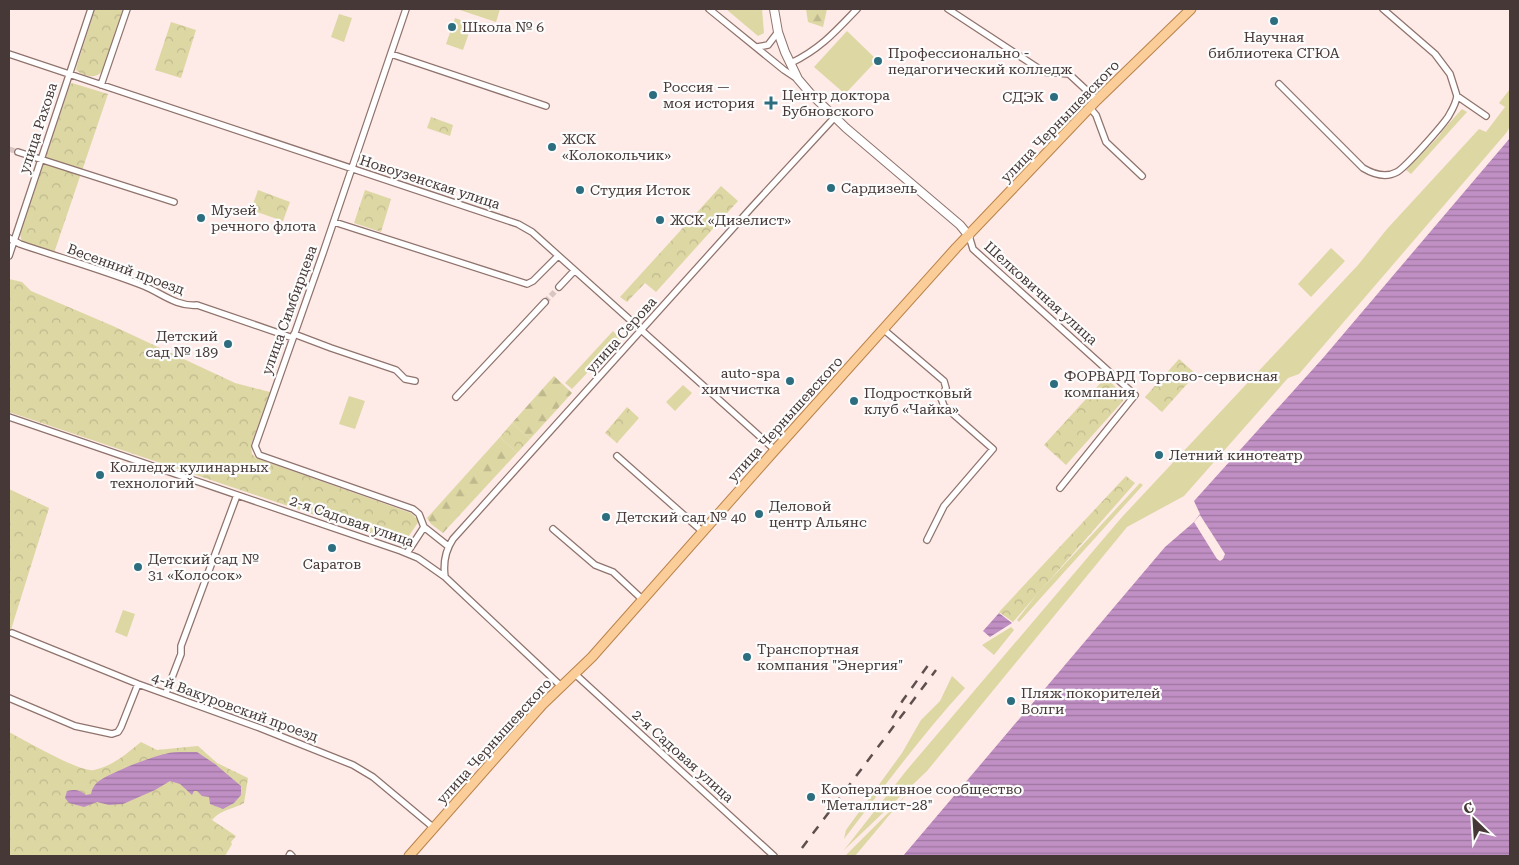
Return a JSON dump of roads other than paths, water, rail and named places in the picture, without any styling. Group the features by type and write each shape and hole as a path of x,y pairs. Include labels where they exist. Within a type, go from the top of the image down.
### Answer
{"main road":[{"name":"улица Чернышевского","path":"410,856 542,705 592,657 968,236 1097,100 1191,9"}],"street":[{"name":"улица Рахова","path":"9,256 12,239 41,160 91,9"},
{"path":"102,85 127,9"},
{"name":"улица Симбирцева","path":"256,450 255,446 334,222 406,9"},
{"name":"Шелковичная улица","path":"711,9 784,70 798,79 834,118 955,221 968,236 973,249 1135,395 1060,488"},
{"path":"774,9 778,32 798,79"},
{"path":"790,63 808,55 821,45 857,9"},
{"path":"948,9 1044,72 1069,74 1097,100"},
{"path":"1279,84 1363,168 1378,175 1396,173 1446,119 1456,104 1457,96 1450,74 1442,62 1383,9"},
{"path":"757,47 768,45 778,32"},
{"name":"Новоузенская улица","path":"9,54 518,224 532,232 775,450"},
{"path":"391,54 546,106"},
{"path":"1457,96 1486,116"},
{"path":"1090,108 1096,115 1106,142 1142,176"},
{"name":"улица Серова","path":"448,546 834,118"},
{"path":"18,152 174,202"},
{"path":"334,222 527,284 533,281 558,256"},
{"name":"Весенний проезд","path":"12,239 20,244 145,287 189,306 197,305 294,336 396,370 405,379 415,381"},
{"path":"559,287 574,271"},
{"path":"456,397 545,302"},
{"path":"883,329 944,381 946,388 941,398 944,406 993,449 944,506 927,540"},
{"name":"2-я Садовая улица","path":"9,417 418,558 445,577 562,687"},
{"name":"2-я Садовая улица","path":"256,450 259,455 413,509 420,514 424,527 448,546"},
{"path":"617,456 703,532"},
{"path":"166,693 181,654 181,646 237,495"},
{"path":"407,553 424,527"},
{"path":"553,529 595,564 614,572 643,600"},
{"path":"445,577 444,568 448,546"},
{"name":"4-й Вакуровский проезд","path":"12,633 138,684 354,765 373,778 434,828"},
{"name":"2-я Садовая улица","path":"575,674 774,856"},
{"path":"9,698 75,726 112,734 118,732 121,727 138,684"}],"tunnel":[{"path":"9,149 18,152"},
{"path":"545,302 559,287"}],"railway":[{"path":"892,718 929,664"},
{"path":"802,848 936,670"}],"place":[{"name":"Научная библиотека СГЮА","path":"1274,21"},
{"name":"Школа № 6","path":"452,27"},
{"name":"Профессионально - педагогический колледж","path":"878,61"},
{"name":"Россия — моя история","path":"653,95"},
{"name":"СДЭК","path":"1054,97"},
{"name":"Центр доктора Бубновского","path":"771,103"},
{"name":"ЖСК «Колокольчик»","path":"552,147"},
{"name":"Сардизель","path":"831,188"},
{"name":"Студия Исток","path":"580,190"},
{"name":"Музей речного флота","path":"201,218"},
{"name":"ЖСК «Дизелист»","path":"660,220"},
{"name":"Детский сад № 189","path":"228,344"},
{"name":"auto-spa химчистка","path":"790,381"},
{"name":"ФОРВАРД Торгово-сервисная компания","path":"1054,384"},
{"name":"Подростковый клуб «Чайка»","path":"854,401"},
{"name":"Летний кинотеатр","path":"1159,455"},
{"name":"Колледж кулинарных технологий","path":"100,475"},
{"name":"Деловой центр Альянс","path":"759,514"},
{"name":"Детский сад № 40","path":"606,517"},
{"name":"Саратов","path":"332,548"},
{"name":"Детский сад № 31 «Колосок»","path":"138,567"},
{"name":"Транспортная компания \"Энергия\"","path":"747,657"},
{"name":"Пляж покорителей Волги","path":"1011,701"},
{"name":"Кооперативное сообщество \"Металлист-28\"","path":"811,797"}]}
